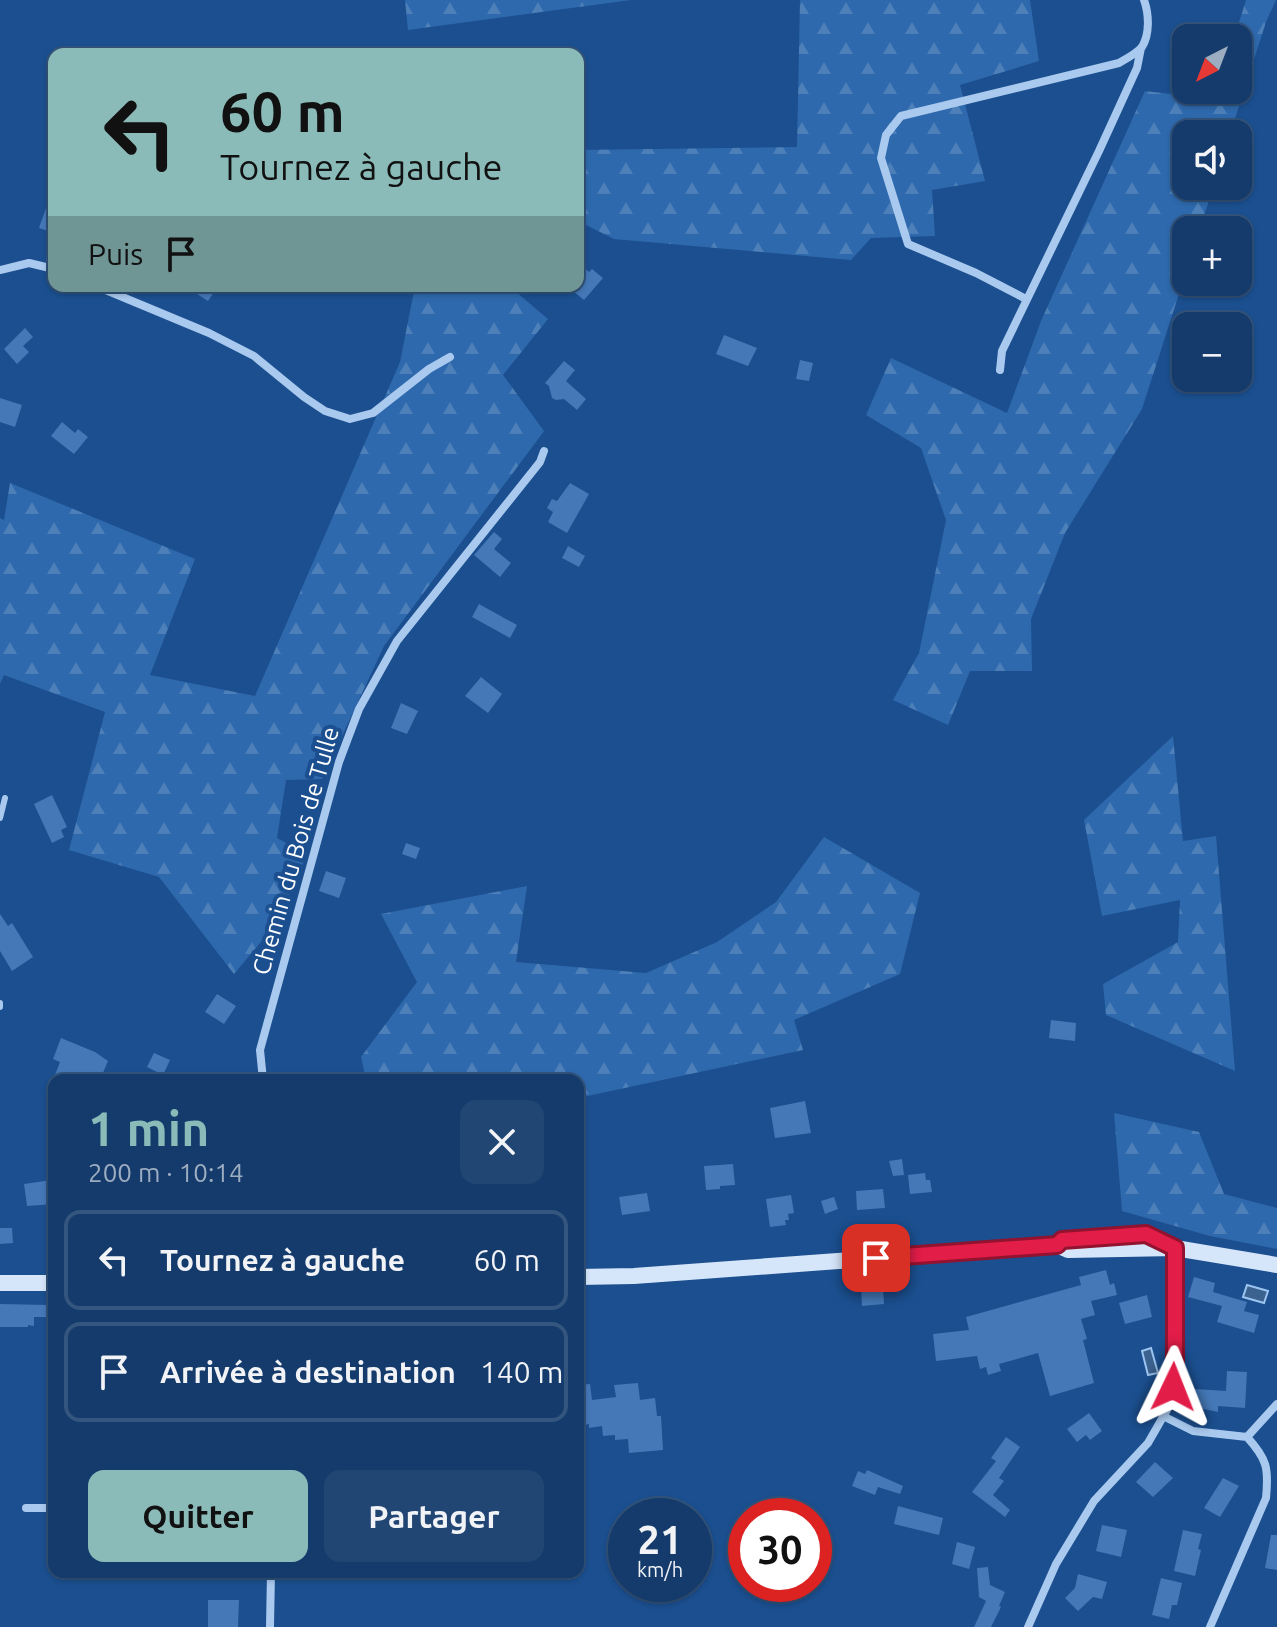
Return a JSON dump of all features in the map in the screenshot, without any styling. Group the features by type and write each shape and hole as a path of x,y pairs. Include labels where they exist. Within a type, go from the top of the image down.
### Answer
{"main road":[{"path":"584,1277 634,1276 1057,1245 1068,1250 1175,1248 1277,1265"},
{"path":"0,1283 48,1283"}],"street":[{"path":"1000,370 1002,351 1137,68 1148,28 1144,0"},
{"path":"1026,299 976,273 908,244 881,158 886,135 901,116 1119,63 1141,48"},
{"path":"0,270 29,263 48,268"},
{"path":"110,292 209,333 254,356 325,411 350,419 373,413 429,369 450,357"},
{"name":"Chemin du Bois de Tulle","path":"262,1074 260,1050 339,762 359,709 397,641 540,462 544,451"},
{"path":"1028,1627 1056,1564 1094,1501 1148,1443 1171,1403 1175,1371 1175,1248"},
{"path":"1247,1437 1277,1404"},
{"path":"1163,1416 1193,1431 1247,1437 1262,1454 1268,1477 1266,1498 1210,1627"},
{"path":"26,1508 48,1508"},
{"path":"270,1627 271,1578"}],"lane":[{"path":"0,818 5,798"}],"green space":[{"path":"405,0 631,0 408,30"},
{"path":"800,0 1030,0 1039,61 960,85 985,181 932,190 935,236 871,238 851,260 614,239 584,224 584,150 797,147"},
{"path":"1246,0 1276,0 1252,66 1252,24 1238,24"},
{"path":"1145,91 1172,94 1172,104 1240,104 1234,120 1172,120 1172,200 1209,200 1204,216 1172,216 1172,296 1178,296 1142,409 1065,533 1031,619 1032,671 970,671 948,725 893,700 919,653 946,520 921,448 866,415 891,358 1007,413 1041,321"},
{"path":"414,292 516,292 548,319 503,375 544,431 384,646 322,779 286,780 277,838 307,854 276,924 234,974 159,877 69,850 105,712 4,675 0,684 0,518 4,520 10,483 195,559 150,675 255,696 400,362"},
{"path":"1173,736 1183,841 1216,836 1235,1071 1106,1015 1103,984 1178,942 1180,900 1102,916 1084,820"},
{"path":"824,837 920,893 900,974 794,1020 803,1050 584,1097 584,1074 365,1074 361,1057 417,982 381,914 527,886 516,962 646,973 717,942 776,902"},
{"path":"1114,1113 1199,1132 1224,1194 1277,1208 1277,1249 1210,1236 1122,1211"}],"shaded area":[{"path":"1247,1285 1268,1291 1264,1303 1243,1297"},
{"path":"1151,1348 1158,1373 1148,1375 1142,1351"}],"building":[{"path":"48,202 48,231 39,228"},
{"path":"584,268 589,272 592,269 603,278 584,300 574,292 584,292"},
{"path":"198,292 214,292 208,301 197,294"},
{"path":"25,328 33,337 23,346 29,352 17,364 4,349"},
{"path":"724,335 757,348 748,366 716,354"},
{"path":"800,360 813,363 809,381 796,379"},
{"path":"564,361 575,370 566,381 586,399 577,410 564,399 552,398 545,383"},
{"path":"0,398 22,405 15,427 0,422"},
{"path":"62,422 75,433 78,429 88,437 74,454 51,436"},
{"path":"570,483 589,494 567,533 548,522 553,512 547,508 552,499 557,501"},
{"path":"494,532 502,539 494,549 511,563 500,577 474,555"},
{"path":"568,546 585,556 579,567 562,558"},
{"path":"479,604 517,625 510,638 472,617"},
{"path":"481,677 502,694 488,713 465,696"},
{"path":"401,703 418,711 407,734 391,728"},
{"path":"52,795 67,827 61,830 64,837 52,843 34,804"},
{"path":"406,843 420,848 416,859 402,854"},
{"path":"326,871 346,878 339,898 319,891"},
{"path":"0,914 8,926 12,923 33,957 12,971 0,951"},
{"path":"217,994 236,1006 224,1024 205,1012"},
{"path":"1051,1020 1076,1023 1075,1041 1049,1038"},
{"path":"61,1038 108,1061 103,1074 55,1074 60,1062 53,1059"},
{"path":"154,1053 170,1060 163,1074 147,1067"},
{"path":"805,1101 811,1133 775,1138 770,1108"},
{"path":"902,1159 904,1175 893,1176 889,1161"},
{"path":"733,1164 735,1185 706,1190 704,1166"},
{"path":"925,1173 932,1192 910,1194 908,1175"},
{"path":"48,1181 48,1204 27,1206 24,1184"},
{"path":"883,1189 885,1208 857,1210 856,1191"},
{"path":"647,1193 650,1211 622,1215 619,1197"},
{"path":"791,1195 794,1213 788,1214 786,1225 770,1227 766,1199"},
{"path":"834,1197 838,1209 825,1214 821,1201"},
{"path":"0,1228 12,1228 13,1243 0,1244"},
{"path":"1106,1270 1117,1295 1091,1301 1095,1315 1081,1319 1094,1383 1050,1396 1038,1353 999,1364 1001,1371 988,1375 986,1367 980,1369 977,1356 936,1361 933,1334 969,1330 966,1317 1081,1285 1079,1277"},
{"path":"1194,1277 1215,1283 1213,1292 1247,1302 1244,1311 1259,1315 1254,1333 1217,1322 1222,1306 1188,1297"},
{"path":"883,1286 884,1304 862,1306 861,1288"},
{"path":"1147,1295 1152,1317 1125,1324 1119,1303"},
{"path":"0,1304 48,1305 48,1317 34,1317 34,1326 0,1327"},
{"path":"1227,1371 1247,1372 1245,1408 1218,1406 1218,1412 1194,1407 1195,1389 1226,1391"},
{"path":"638,1383 640,1400 655,1398 657,1416 661,1416 663,1450 629,1453 628,1439 615,1440 615,1435 603,1436 602,1426 589,1428 589,1424 584,1425 584,1384 590,1384 592,1400 616,1397 614,1385"},
{"path":"1089,1413 1102,1431 1090,1440 1086,1435 1077,1442 1067,1429"},
{"path":"1006,1437 1020,1447 999,1478 1004,1481 993,1495 1010,1510 1005,1517 972,1492 996,1461 991,1458"},
{"path":"1155,1462 1173,1478 1153,1497 1136,1482"},
{"path":"867,1470 903,1486 900,1494 878,1487 875,1495 852,1486 858,1471 865,1474"},
{"path":"1223,1478 1239,1486 1220,1517 1204,1508"},
{"path":"898,1506 943,1518 939,1535 894,1524"},
{"path":"1102,1525 1127,1530 1121,1557 1096,1551"},
{"path":"1183,1530 1202,1534 1195,1576 1174,1571"},
{"path":"1271,1535 1277,1535 1277,1570 1265,1568"},
{"path":"957,1542 975,1547 969,1569 952,1564"},
{"path":"988,1567 990,1585 1005,1592 991,1627 974,1627 986,1601 979,1597 977,1568"},
{"path":"1078,1574 1107,1582 1102,1599 1093,1597 1078,1611 1065,1598 1075,1588"},
{"path":"1161,1578 1182,1583 1177,1605 1172,1605 1169,1619 1152,1615"},
{"path":"208,1600 239,1600 238,1627 208,1627"}],"route":[{"path":"876,1258 1057,1245 1062,1240 1146,1234 1175,1248 1173,1387"}]}
